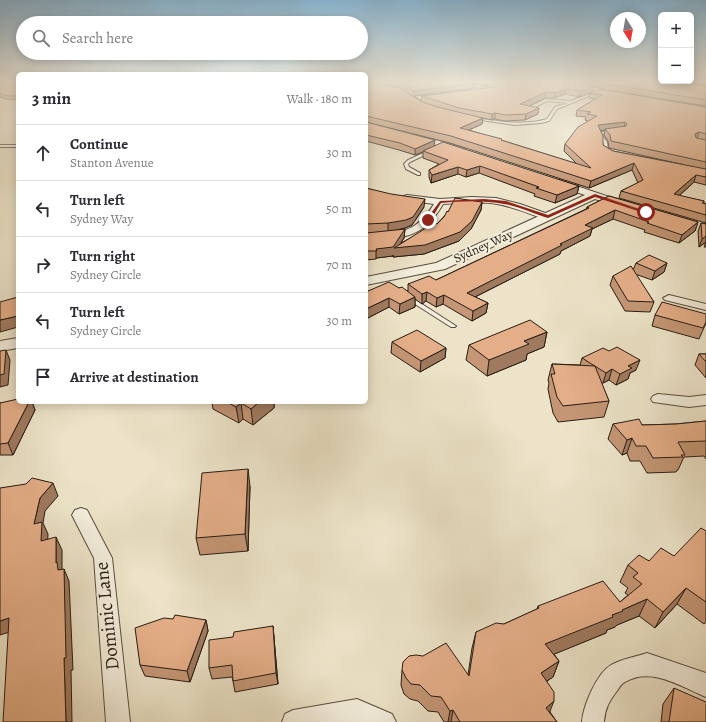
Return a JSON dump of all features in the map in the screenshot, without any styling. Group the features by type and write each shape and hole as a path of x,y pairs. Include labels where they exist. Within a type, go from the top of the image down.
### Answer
{"street":[{"path":"402,134 442,147 472,154"},
{"path":"606,150 615,154"},
{"path":"547,179 638,210"},
{"name":"Sydney Way","path":"368,281 390,281 440,266 595,195"},
{"path":"397,196 440,202 472,200 496,201 517,206 548,217"},
{"path":"368,237 400,234 418,228 428,220 440,202"},
{"path":"669,298 706,307"},
{"path":"0,346 16,343"},
{"path":"658,399 689,402 706,400"},
{"name":"Dominic Lane","path":"81,515 103,558 118,722"},
{"path":"593,722 594,711 601,694 617,673 647,664 701,682 706,686"},
{"path":"293,722 357,710 384,722"}],"lane":[{"path":"474,119 515,124 541,122 548,120 552,115"},
{"path":"606,150 605,142 599,133 616,130"},
{"path":"0,146 16,146"},
{"path":"419,174 407,168 406,164 409,161 432,151"},
{"path":"400,293 453,326"}],"building":[{"path":"368,115 469,115 483,118 460,128 502,139 501,140 591,168 565,144 578,127 597,116 590,115 706,115 706,134 699,132 695,134 696,138 706,140 706,162 611,141 610,135 605,129 626,126 627,124 625,122 598,125 603,136 603,145 613,151 706,169 706,177 696,175 674,194 704,201 702,203 706,204 706,215 621,191 643,180 634,163 591,181 451,136 368,116"},
{"path":"368,123 435,140 415,149 400,143 368,135"},
{"path":"443,142 579,186 557,195 480,166 467,170 458,167 432,175 429,170 448,160 423,151"},
{"path":"368,188 391,194 425,199 413,217 406,220 368,224"},
{"path":"609,196 698,222 682,235 615,210 585,225 593,228 467,293 488,303 473,311 444,295 437,298 427,292 422,294 408,284 429,276 436,280 589,208 587,207"},
{"path":"455,198 482,202 472,221 460,232 425,245 394,248 434,223 437,224 444,217 447,211 448,212"},
{"path":"701,223 706,224 706,236 702,239"},
{"path":"405,229 393,247 376,249 377,251 368,251 368,233"},
{"path":"649,255 667,263 655,271 636,263"},
{"path":"631,266 654,302 628,301 613,276"},
{"path":"389,282 399,288 402,287 415,297 400,304 389,298 368,308 368,291"},
{"path":"16,298 16,316 0,320 0,302"},
{"path":"662,302 706,314 706,322 703,328 655,315"},
{"path":"530,320 547,332 524,341 529,344 489,360 469,345"},
{"path":"417,330 446,348 421,361 392,342"},
{"path":"617,347 640,360 628,366 632,368 620,374 612,369 606,373 582,358 603,348 609,351"},
{"path":"6,350 4,374 0,375 0,351"},
{"path":"699,354 706,354 706,362"},
{"path":"552,364 595,366 609,401 563,406 557,397 551,374 555,374"},
{"path":"16,399 16,404 28,404 8,443 0,444 0,403"},
{"path":"231,404 240,404 236,407"},
{"path":"243,404 257,404 251,409"},
{"path":"639,419 642,425 706,421 706,441 678,442 685,455 681,455 683,457 653,458 646,446 636,446 632,438 627,440 613,424"},
{"path":"248,469 245,534 196,538 202,473"},
{"path":"32,478 53,483 40,498 34,524 42,522 41,541 56,537 56,563 57,562 58,570 64,569 66,722 3,722 9,618 0,621 0,488 26,484"},
{"path":"701,528 706,531 706,602 686,588 663,612 647,599 612,615 613,617 545,644 559,661 541,673 554,692 554,701 546,708 557,722 460,722 453,710 450,711 441,697 431,696 420,685 411,684 402,670 403,662 409,656 423,656 446,643 469,676 476,632 496,623 504,624 539,608 538,606 603,581 620,602 642,584 633,577 638,573 628,565 639,555 649,561 661,548 674,556"},
{"path":"175,615 206,620 187,671 140,665 135,628 164,618 173,619"},
{"path":"273,626 276,673 233,681 232,665 209,668 209,640 233,637 234,632"},
{"path":"674,688 706,702 706,722 669,722"}],"route":[{"path":"428,220 440,202 451,200 496,201 548,217 595,195 646,212"}]}
